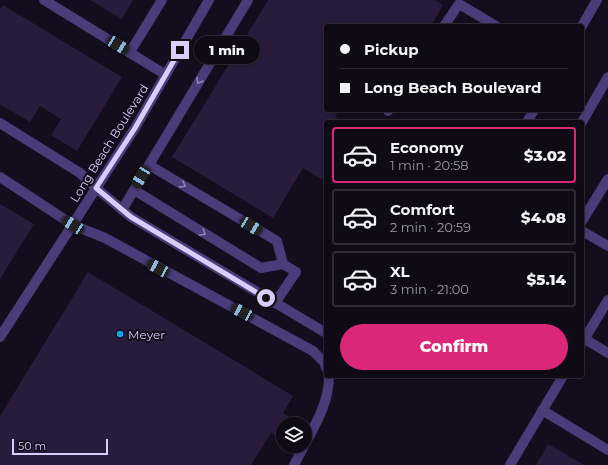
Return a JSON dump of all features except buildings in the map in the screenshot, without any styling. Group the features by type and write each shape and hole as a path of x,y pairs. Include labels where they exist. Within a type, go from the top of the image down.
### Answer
{"street":[{"path":"44,0 166,75"},
{"path":"130,52 162,0"},
{"name":"Long Beach Boulevard","path":"0,337 135,128 209,0"},
{"path":"122,210 248,0"},
{"path":"583,24 597,0"},
{"path":"445,24 459,4 493,24"},
{"path":"583,120 608,77"},
{"path":"0,123 80,172 96,188 137,221 324,332"},
{"path":"149,165 277,241 283,264"},
{"path":"0,177 73,225 105,238 313,351 324,362"},
{"path":"584,218 608,179"},
{"path":"134,190 261,268 283,264 296,272 275,303"},
{"path":"584,231 608,246"},
{"path":"584,339 608,300"},
{"path":"584,341 608,353"},
{"path":"312,432 322,413 329,390 329,378"},
{"path":"510,465 562,378"},
{"path":"542,410 608,450"},
{"path":"294,465 301,453"}],"place":[{"name":"Meyer","path":"120,334"}],"route":[{"path":"180,50 135,128 96,188 131,217 266,298"}]}
